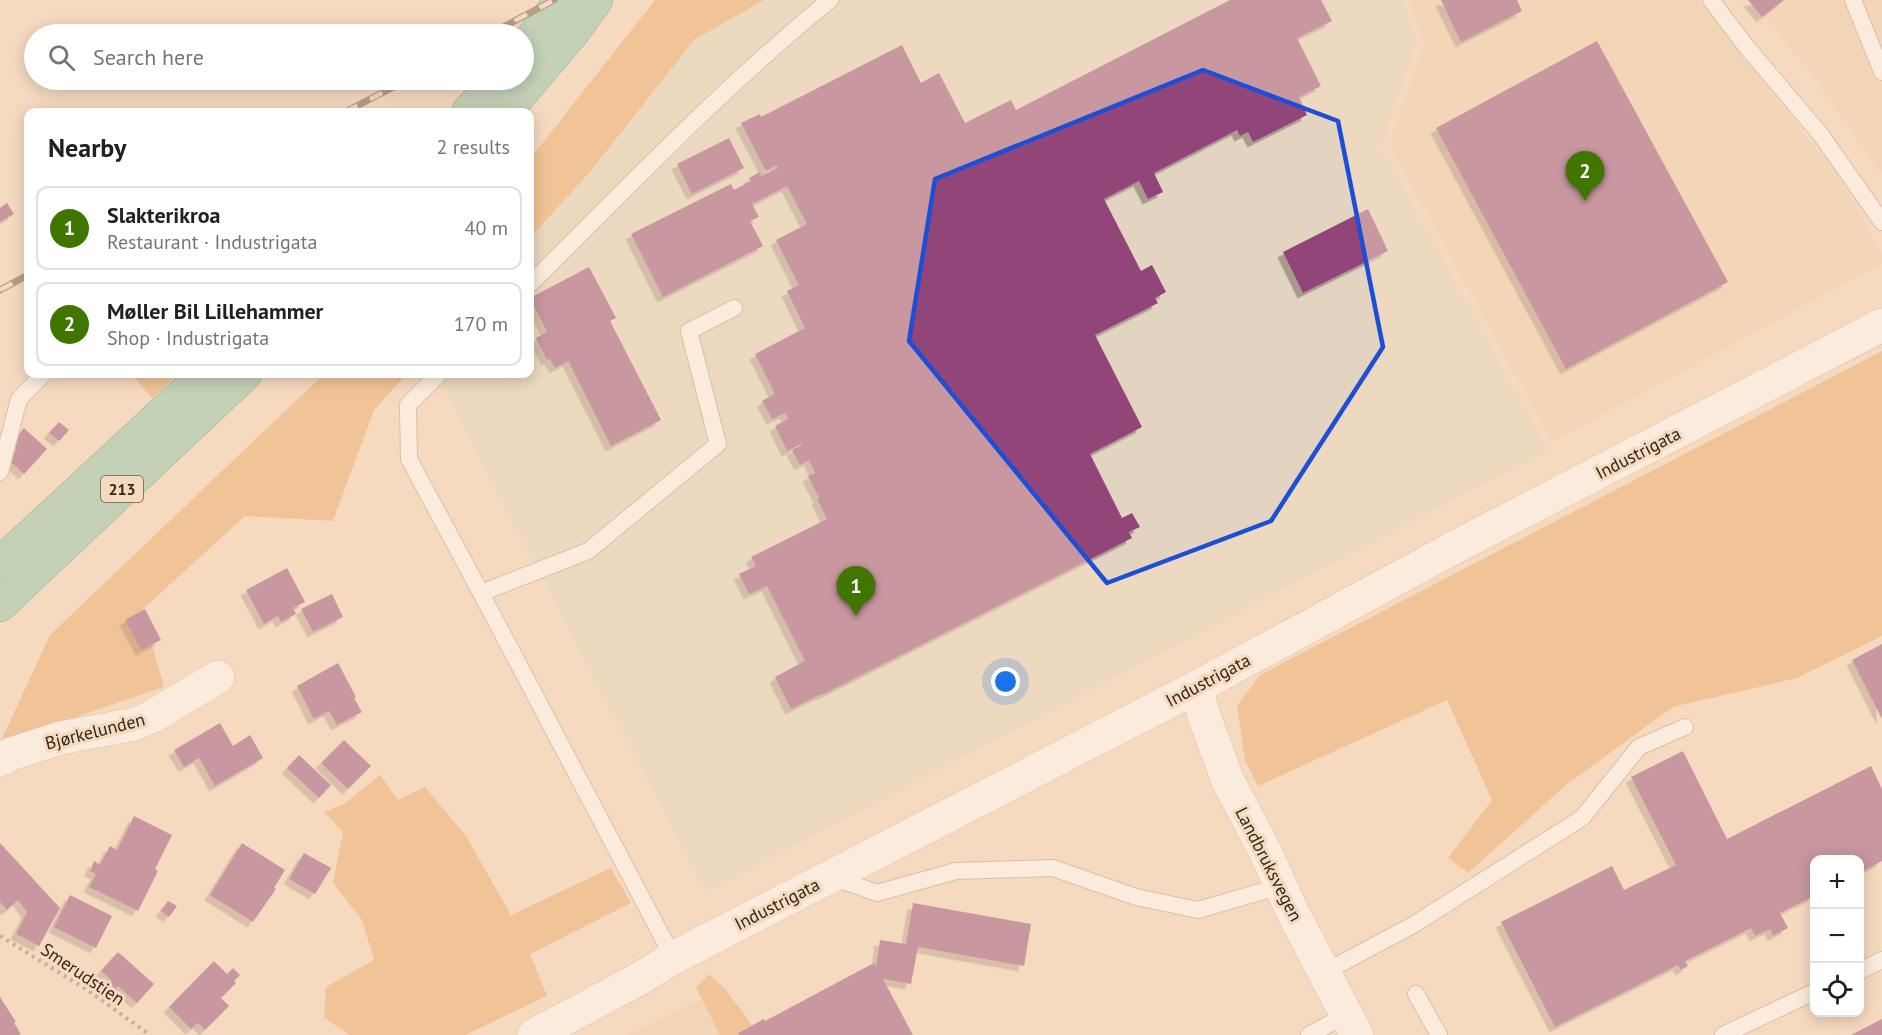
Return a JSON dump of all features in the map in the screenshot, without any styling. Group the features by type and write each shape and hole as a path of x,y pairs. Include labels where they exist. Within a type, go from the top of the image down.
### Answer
{"main road":[{"path":"534,35 562,0"},
{"path":"534,78 573,32 596,0"},
{"path":"472,108 488,90"},
{"path":"508,108 524,90"},
{"name":"213","path":"0,564 201,378"},
{"name":"213","path":"0,605 241,378"}],"street":[{"name":"Industrigata","path":"534,1035 639,979 671,959 1197,687 1457,546 1882,325"},
{"name":"Bjørkelunden","path":"0,760 10,754 60,738 135,724 153,716 218,677"},
{"name":"Landbruksvegen","path":"1197,687 1203,713 1228,781 1351,1025"}],"lane":[{"path":"534,280 692,124 800,24 830,0"},
{"path":"1711,0 1745,45 1821,135 1882,222"},
{"path":"1853,0 1882,72"},
{"path":"482,593 588,551 718,444 689,331 734,308"},
{"path":"0,472 19,399 40,378"},
{"path":"435,378 408,405 409,459 665,942 671,959"},
{"path":"1325,972 1413,926 1582,818 1639,747 1684,727"},
{"path":"831,876 877,893 956,871 1053,868 1136,897 1197,910 1281,886"},
{"path":"1864,968 1882,960"},
{"path":"1416,994 1439,1035"},
{"path":"1723,1035 1810,994"},
{"path":"1309,1035 1351,1025"}],"path":[{"name":"Smerudstien","path":"0,936 86,989 150,1035"}],"highlighted area":[{"path":"1203,70 1338,121 1383,347 1271,521 1107,583 909,341 935,179"}],"shaded area":[{"path":"655,0 764,0 694,40 593,168 534,234 534,154"},
{"path":"743,0 1404,0 1417,42 1380,145 1548,450 706,892 438,378 534,378 534,218 692,34"},
{"path":"1410,0 1699,0 1843,183 1882,255 1882,263 1552,442 1389,144 1424,44"},
{"path":"1751,0 1882,0 1882,174 1806,66"},
{"path":"1882,351 1882,636 1797,678 1673,707 1566,785 1468,873 1448,858 1492,800 1447,700 1258,786 1245,760 1237,706 1260,675"},
{"path":"135,378 174,378 152,399"},
{"path":"320,378 403,378 374,410 333,521 245,516 142,610 164,687 0,743 50,635"},
{"path":"380,775 398,800 425,787 466,836 511,915 611,868 631,903 530,954 547,996 465,1035 350,1035 324,1018 326,987 374,960 362,920 333,883 343,832 324,812 344,804"},
{"path":"709,974 726,990 752,1025 738,1032 739,1035 720,1035 696,987"},
{"path":"707,996 726,1035 630,1035 647,1025"}],"building":[{"path":"1230,0 1321,0 1332,21 1297,38 1321,86 1299,97 1307,115 1253,142 1248,132 1240,136 1237,130 1154,173 1163,192 1148,199 1139,181 1104,199 1141,271 1152,265 1166,292 1155,298 1158,303 1095,335 1142,427 1090,454 1122,518 1132,513 1140,527 1129,532 1132,538 791,709 775,677 805,661 767,586 749,594 739,574 756,566 751,557 827,519 808,476 815,473 809,460 800,465 792,450 802,445 787,451 775,426 788,419 785,413 772,419 762,401 775,394 755,354 805,328 787,291 799,285 776,240 807,224 787,186 752,204 759,217 750,221 763,246 663,297 631,234 731,184 734,190 751,181 749,178 760,172 761,176 778,168 776,165 766,171 741,123 760,114 761,117 902,45 921,83 939,73 965,123 1011,100 1016,110"},
{"path":"1441,0 1517,0 1522,11 1461,42"},
{"path":"1748,0 1784,0 1762,17"},
{"path":"1597,41 1728,282 1566,369 1436,128"},
{"path":"729,138 744,168 692,194 677,164"},
{"path":"7,203 14,214 0,222 0,208"},
{"path":"1368,209 1388,251 1303,293 1283,252"},
{"path":"589,267 616,318 610,321 661,420 611,446 568,361 555,368 550,359 547,360 536,338 547,332 534,306 534,296"},
{"path":"59,422 69,430 59,441 49,433"},
{"path":"24,428 47,449 24,474 8,459 17,449 11,444"},
{"path":"287,568 305,602 293,608 296,614 281,622 278,616 264,624 246,590"},
{"path":"332,594 343,617 313,632 301,609"},
{"path":"145,609 161,640 141,650 125,620"},
{"path":"1882,644 1882,719 1852,660"},
{"path":"338,663 362,712 337,725 329,711 314,719 297,686"},
{"path":"220,723 233,746 250,735 263,758 215,786 199,758 184,767 174,750"},
{"path":"344,740 371,766 348,789 321,763"},
{"path":"1683,751 1727,839 1871,766 1882,789 1882,861 1864,871 1864,855 1810,855 1810,898 1780,913 1788,928 1773,936 1770,929 1755,936 1751,928 1685,961 1688,966 1681,970 1678,965 1555,1027 1501,922 1612,866 1624,890 1676,865 1631,777"},
{"path":"299,755 331,785 319,798 287,768"},
{"path":"134,816 172,835 155,869 158,871 138,911 89,887 96,874 90,871 94,861 100,865 110,846 117,850"},
{"path":"0,843 60,908 39,946 16,934 27,912 18,900 7,910 0,902"},
{"path":"242,843 285,870 274,888 276,889 253,922 210,895"},
{"path":"304,853 331,868 315,894 289,879"},
{"path":"70,895 112,916 96,948 54,927"},
{"path":"168,901 177,906 169,917 161,911"},
{"path":"913,903 1031,924 1024,966 918,947 911,984 883,979 913,1035 739,1035 738,1033 764,1019 765,1021 874,963 876,967 880,940 906,944"},
{"path":"118,952 154,984 137,1003 118,986 116,989 109,983 111,980 101,971"},
{"path":"214,961 227,974 233,968 240,975 234,981 236,983 221,998 229,1006 205,1030 198,1023 191,1029 169,1007"},
{"path":"0,997 16,1022 14,1023 21,1034 0,1035"},
{"path":"1882,1019 1882,1035 1851,1035"}],"railway":[{"path":"509,24 554,0"},
{"path":"353,108 388,90"},
{"path":"0,290 24,277"}],"place":[{"name":"Møller Bil Lillehammer","path":"1585,201"},
{"name":"Slakterikroa","path":"856,616"}]}
